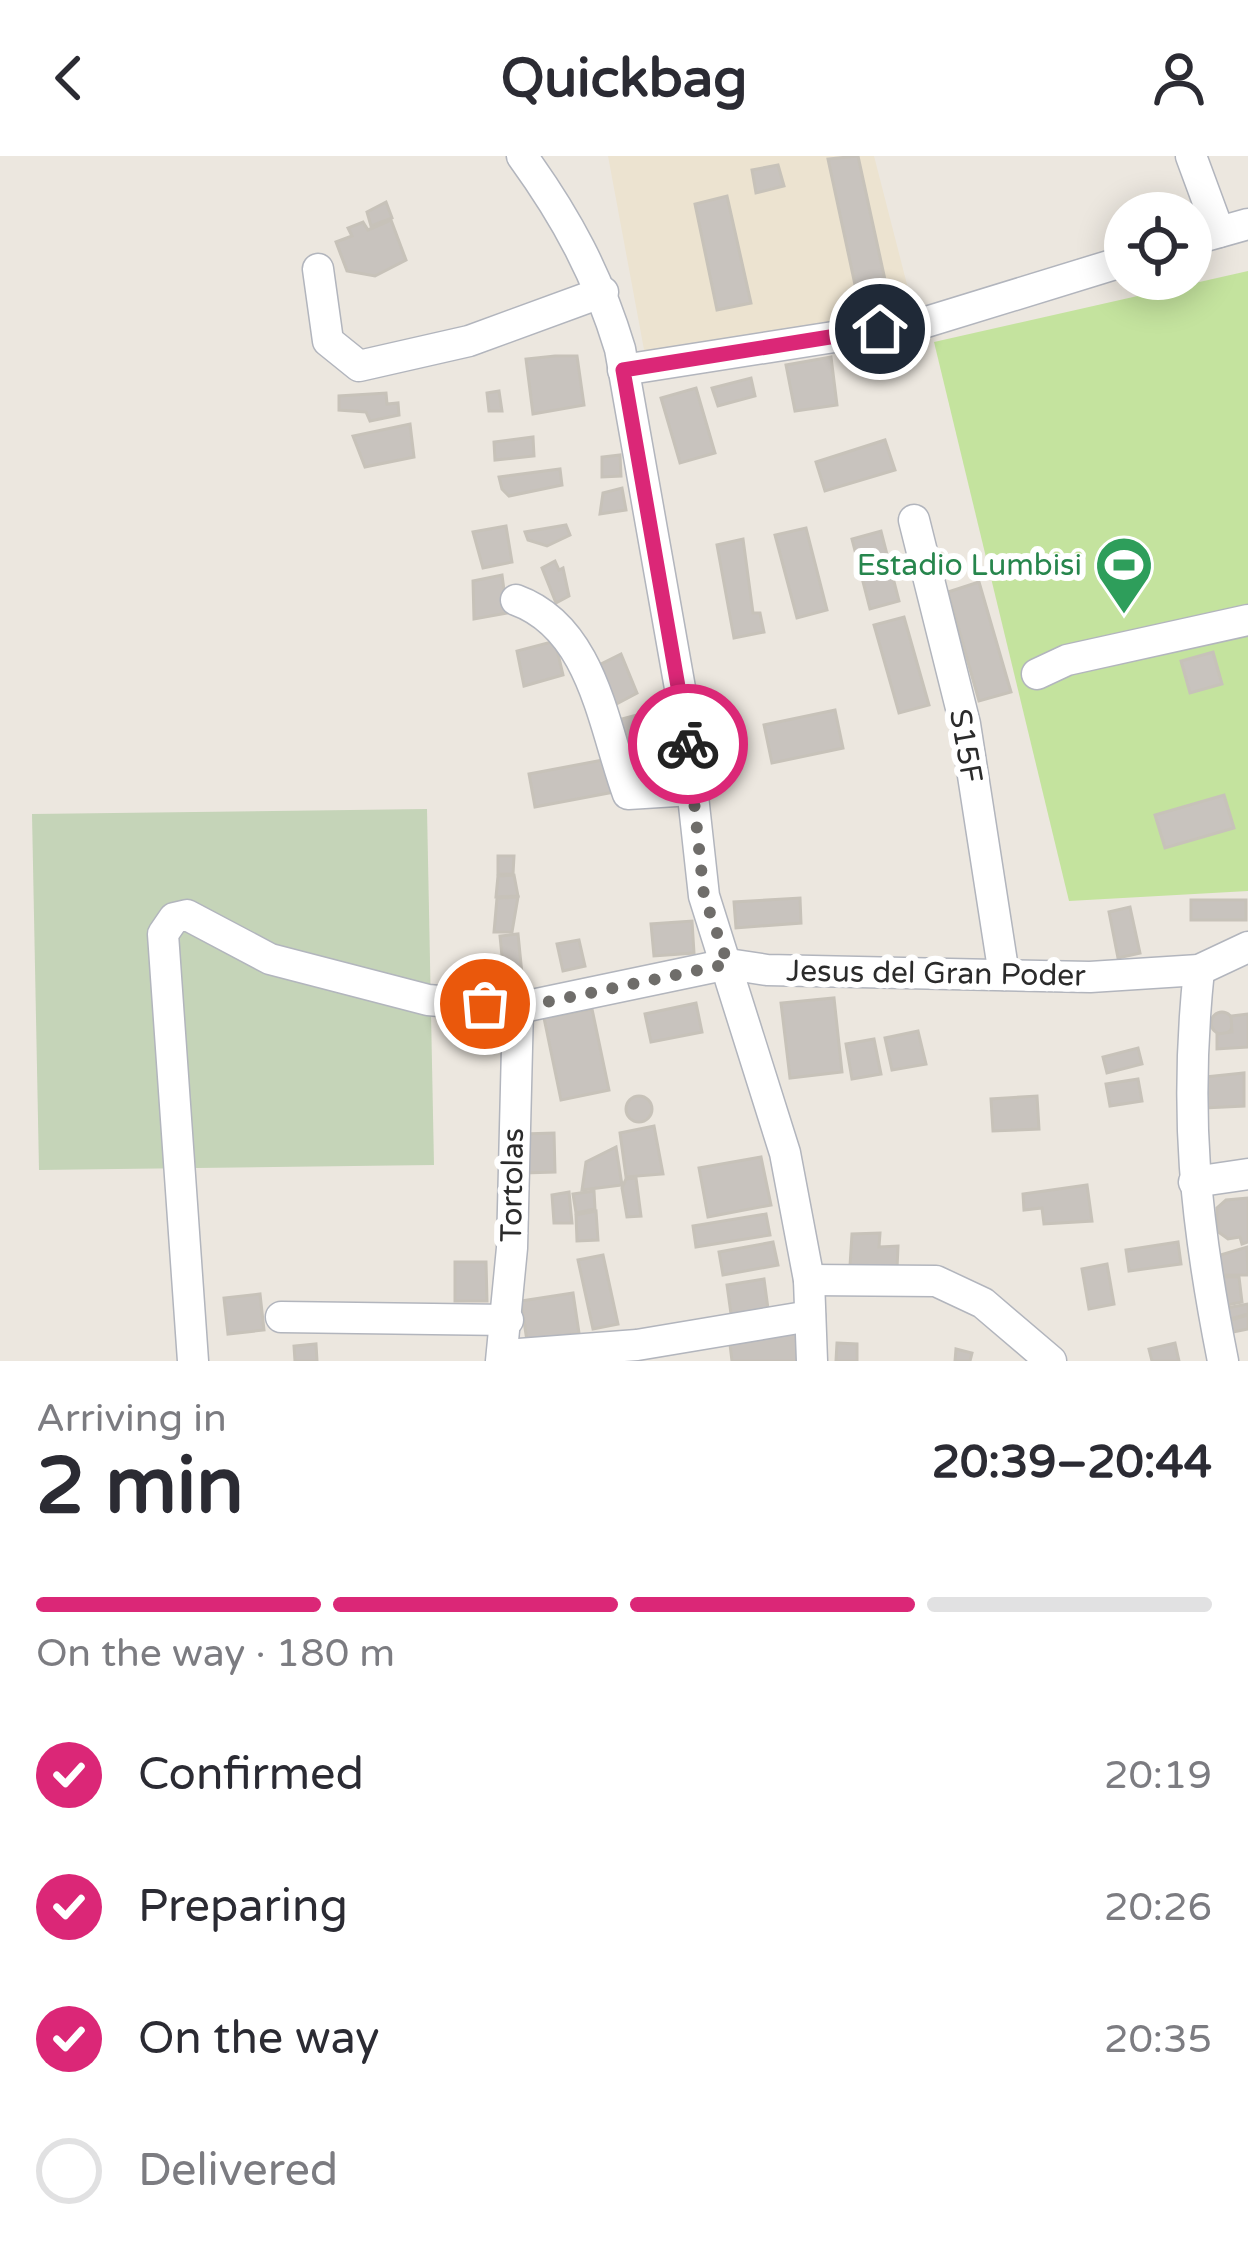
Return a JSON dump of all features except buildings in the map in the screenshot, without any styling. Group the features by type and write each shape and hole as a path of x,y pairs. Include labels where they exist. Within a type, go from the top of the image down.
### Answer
{"street":[{"path":"522,156 571,224 602,292 623,370 683,705 704,896 785,1153 809,1280 812,1361"},
{"path":"1190,156 1219,232"},
{"path":"623,370 923,323 1104,267"},
{"path":"318,269 328,340 359,366 470,341 602,292"},
{"name":"S15F","path":"914,520 964,724 1004,975"},
{"path":"516,599 543,610 593,682 628,794 692,790"},
{"path":"1037,674 1067,660 1248,620"},
{"name":"Jesus del Gran Poder","path":"193,1361 163,934 174,918 187,915 270,959 428,1000 518,1008 728,964 767,970 1090,977 1199,970 1248,947"},
{"path":"1199,970 1189,1071 1194,1182 1223,1361"},
{"name":"Tortolas","path":"503,1358 518,1008"},
{"path":"1194,1182 1248,1174"},
{"path":"809,1280 936,1281 983,1304 1051,1361"},
{"path":"503,1358 637,1345 810,1316"},
{"path":"281,1318 508,1320"}],"shaded area":[{"path":"608,156 874,156 913,308 645,355"}],"green space":[{"name":"Estadio Lumbisi","path":"1248,271 1248,891 1069,901 934,342 1120,300 1212,300 1212,279"},
{"path":"427,809 434,1165 39,1170 32,814"}],"way so far":[{"path":"485,1004 518,1008 728,964 704,896 688,744"}],"place":[{"name":"Estadio Lumbisi","path":"1124,616"}],"route":[{"path":"688,744 623,370 880,329"}]}
